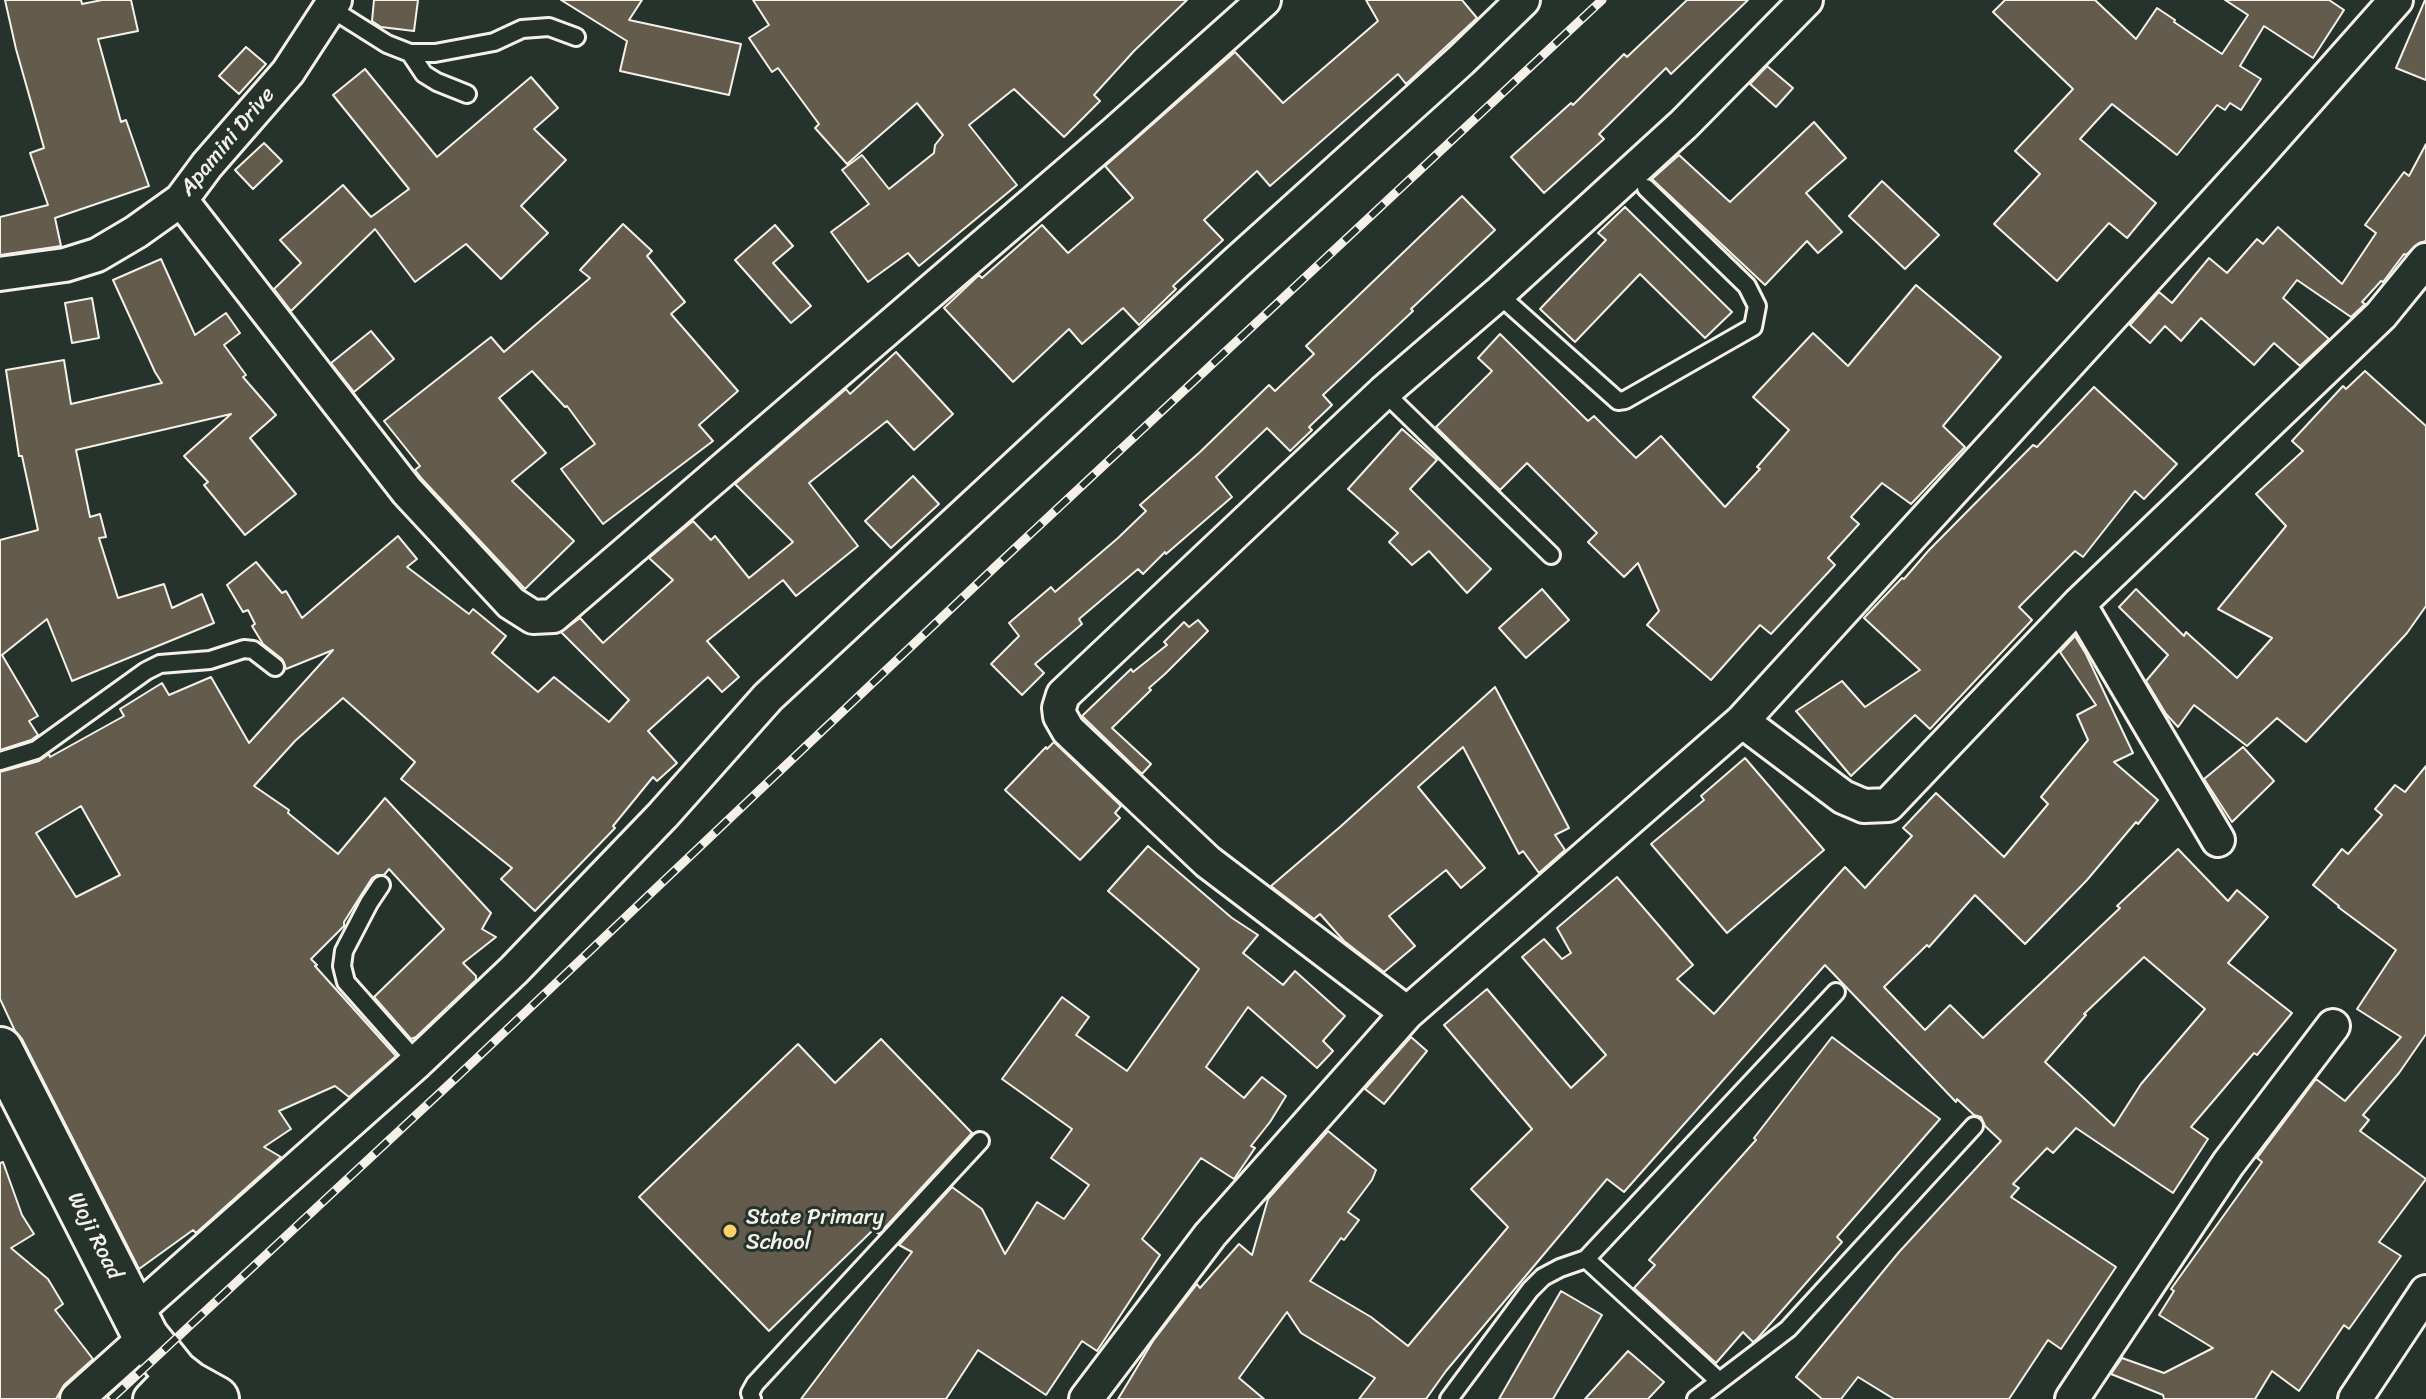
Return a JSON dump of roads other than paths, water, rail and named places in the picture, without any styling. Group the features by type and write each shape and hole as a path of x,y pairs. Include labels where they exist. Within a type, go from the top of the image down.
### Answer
{"main road":[{"name":"Woji Road","path":"0,1050 139,1325 163,1386 189,1384 216,1399"}],"street":[{"path":"181,200 407,491 511,603 533,617 553,616 1115,133 1264,0"},
{"path":"77,1399 139,1325 514,970 663,815 768,697 1523,0"},
{"path":"1407,1013 1208,862 1068,730 1060,716 1063,695 1384,392 1498,294 1684,124 1806,0"},
{"path":"1086,1399 1210,1235 1407,1013 1742,721 2396,0"},
{"name":"Apamini Drive","path":"0,274 65,265 97,255 181,200 207,165 288,72 332,4"},
{"path":"1742,721 1843,797 1864,806 1888,805 2079,604 2381,315 2426,260"},
{"path":"2079,604 2218,840"},
{"path":"2072,1399 2228,1164 2333,1026"},
{"path":"2355,1399 2426,1292"}],"lane":[{"path":"332,4 387,44 410,53 435,53 494,42 522,29 549,27 576,37"},
{"path":"410,53 424,74 467,94"},
{"path":"1498,294 1618,401 1625,400 1753,327 1757,306 1747,286 1646,188"},
{"path":"1384,392 1551,555"},
{"path":"0,761 36,750 160,664 210,660 244,649 253,650 275,667"},
{"path":"381,885 344,951 342,966 346,982 417,1062"},
{"path":"1449,1399 1530,1290 1543,1277 1586,1259 1836,992"},
{"path":"1696,1399 1788,1329 1974,1126"},
{"path":"752,1399 750,1393 755,1384 980,1141"},
{"path":"1586,1259 1718,1380"}],"railway":[{"path":"111,1399 1602,0"}],"place":[{"name":"State Primary School","path":"730,1231"}]}
